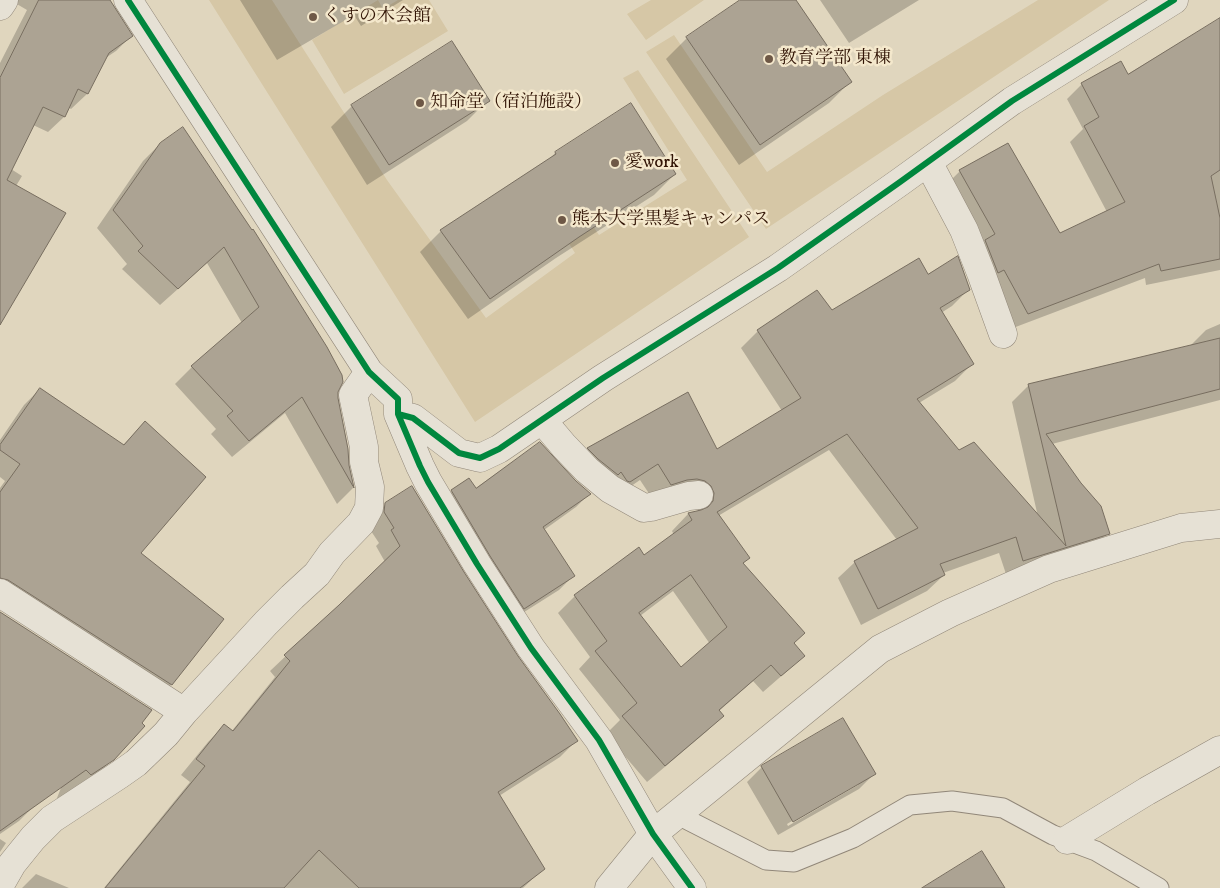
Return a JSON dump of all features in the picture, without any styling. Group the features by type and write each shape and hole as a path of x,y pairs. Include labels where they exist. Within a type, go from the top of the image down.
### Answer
{"street":[{"path":"0,6 4,0"},
{"path":"128,0 369,372 398,399 398,414 420,466 477,564 531,648 598,740 653,834 692,888"},
{"path":"398,414 413,418 459,453 480,458 499,449 603,378 778,268 1012,101 1174,0"},
{"path":"928,162 964,230 1003,334"},
{"path":"0,885 12,864 52,818 136,763 166,734 266,623 317,574 332,553 361,523 369,508 370,487 353,395 369,372"},
{"path":"542,420 587,470 610,489 644,508 651,508 689,496 699,495"},
{"path":"609,888 653,834 880,649 950,613 1049,569 1181,528 1220,524"},
{"path":"0,593 184,712"},
{"path":"1067,840 1220,750"}],"lane":[{"path":"676,814 766,860 794,862 854,838 910,805 952,801 1003,808 1053,835 1096,851 1159,888"}],"shaded area":[{"path":"209,0 272,0 387,180 486,318 575,253 526,176 549,161 599,235 687,180 623,78 638,70 749,237 475,422"},
{"path":"378,0 383,9 398,0 429,0 448,31 344,94 312,40"},
{"path":"651,0 704,0 646,40 627,14"},
{"path":"1038,0 1109,0 766,229 646,52 674,35 767,172 883,95"}],"building":[{"path":"39,0 110,0 133,36 109,53 88,94 78,89 65,117 43,107 7,180 66,213 0,325 0,78"},
{"name":"教育学部 東棟","path":"740,0 796,0 852,82 760,145 686,37"},
{"path":"1220,18 1220,170 1211,176 1220,218 1220,259 1161,271 1159,264 1028,314 1004,270 998,273 985,240 995,234 959,170 1008,143 1060,233 1125,202 1084,126 1099,117 1081,83 1121,61 1128,74"},
{"name":"知命堂（宿泊施設）","path":"452,41 490,101 389,165 351,105"},
{"path":"631,103 676,174 579,237 490,299 440,230"},
{"path":"183,127 253,229 327,347 342,375 343,382 338,392 338,398 354,488 302,397 249,441 227,416 233,411 191,366 259,307 224,247 178,289 138,251 143,246 113,210 160,143"},
{"path":"958,256 970,290 940,308 974,364 917,399 959,450 974,442 1066,546 1028,384 1220,338 1220,389 1046,434 1081,483 1101,506 1110,534 1023,561 1016,537 940,564 945,575 878,609 854,561 918,528 847,434 717,512 750,558 743,563 805,633 794,643 805,656 781,676 771,665 719,710 724,716 665,766 622,716 637,703 595,651 607,641 574,595 639,547 644,555 692,520 688,513 708,507 713,501 714,493 711,486 705,481 697,479 671,485 658,464 630,482 627,481 621,472 618,475 587,448 688,392 717,449 801,398 757,330 817,290 832,310 919,258 928,274","holes":["691,575 727,627 681,667 639,613"]},
{"path":"40,388 124,445 145,421 206,477 141,553 224,619 172,685 8,580 0,578 0,492 20,464 0,450 0,445"},
{"path":"540,442 576,481 591,494 543,527 575,576 524,609 451,490 469,478 476,488"},
{"path":"412,486 518,656 578,741 498,792 545,869 520,888 359,888 319,850 284,888 105,888 205,766 196,759 224,724 233,731 290,661 284,655 400,546 391,530 394,528 384,512 385,503"},
{"path":"0,612 152,710 142,723 145,726 114,760 91,775 86,770 0,831"},
{"path":"843,718 876,774 793,822 761,766"},
{"path":"982,851 1005,888 922,888"}],"cycle path":[{"path":"128,0 369,372 398,399 398,414 420,466 477,564 531,648 599,740 653,834 692,888"},
{"path":"398,414 413,418 459,453 480,458 499,449 603,378 778,268 1012,101 1174,0"}],"place":[{"name":"くすの木会館","path":"313,17"},
{"name":"教育学部 東棟","path":"769,59"},
{"name":"知命堂（宿泊施設）","path":"420,103"},
{"name":"愛work","path":"615,163"},
{"name":"熊本大学黒髪キャンパス","path":"562,220"}]}
